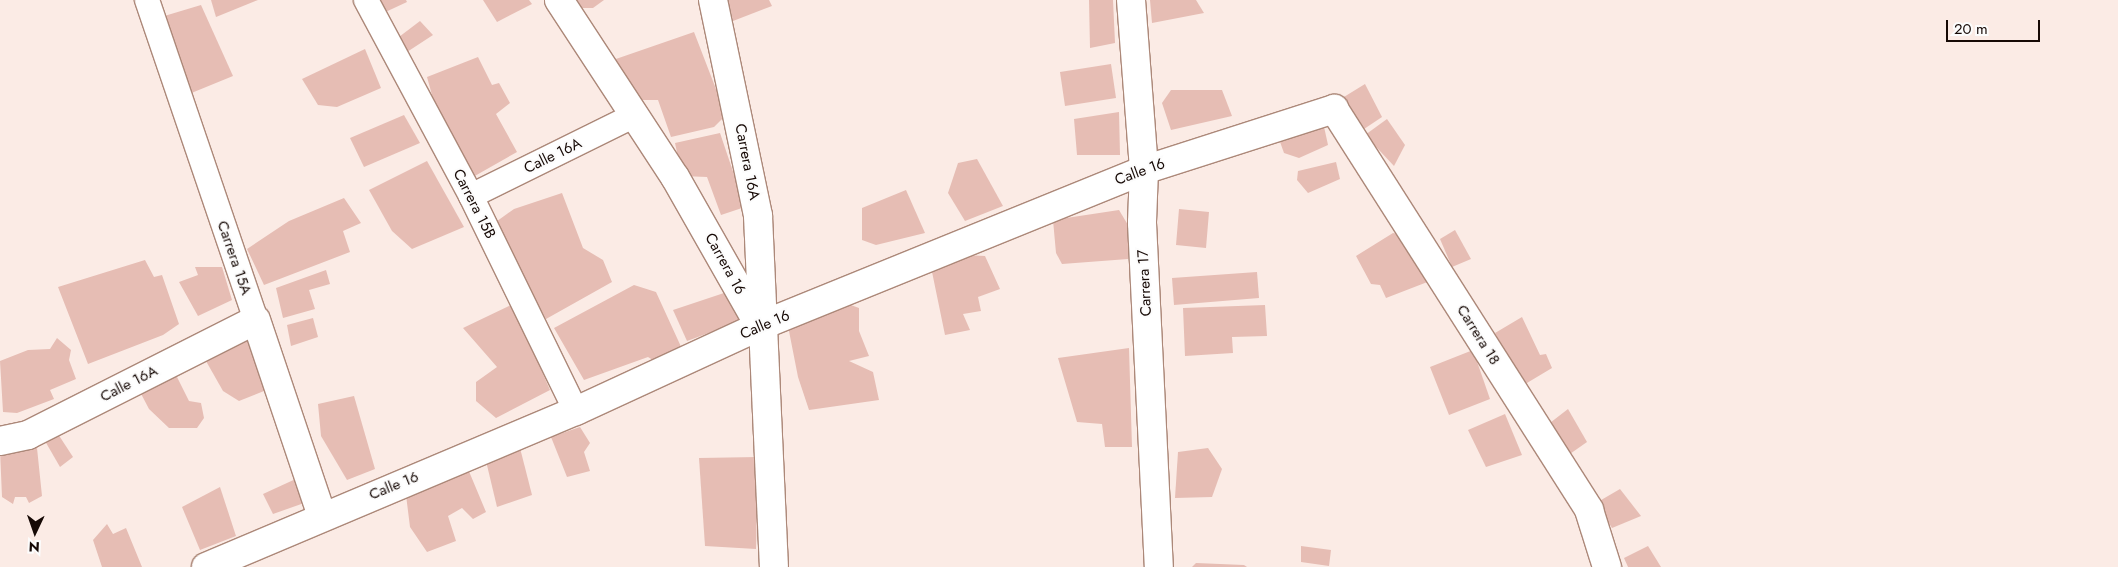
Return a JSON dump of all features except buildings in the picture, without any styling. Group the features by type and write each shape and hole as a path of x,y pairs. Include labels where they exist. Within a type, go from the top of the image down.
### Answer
{"street":[{"name":"Carrera 15A","path":"147,0 322,516"},
{"name":"Carrera 15B","path":"366,0 471,196 576,412"},
{"name":"Carrera 16","path":"559,0 675,176 760,326 772,478 774,567"},
{"name":"Carrera 16A","path":"713,0 758,216 760,326"},
{"name":"Carrera 17","path":"1131,0 1144,170 1143,233 1159,567"},
{"name":"Calle 16","path":"206,567 322,516 576,412 760,326 1144,170 1334,109"},
{"name":"Carrera 18","path":"1334,109 1589,510 1607,567"},
{"name":"Calle 16A","path":"471,196 635,115"},
{"name":"Calle 16A","path":"0,441 28,435 256,320"}]}
